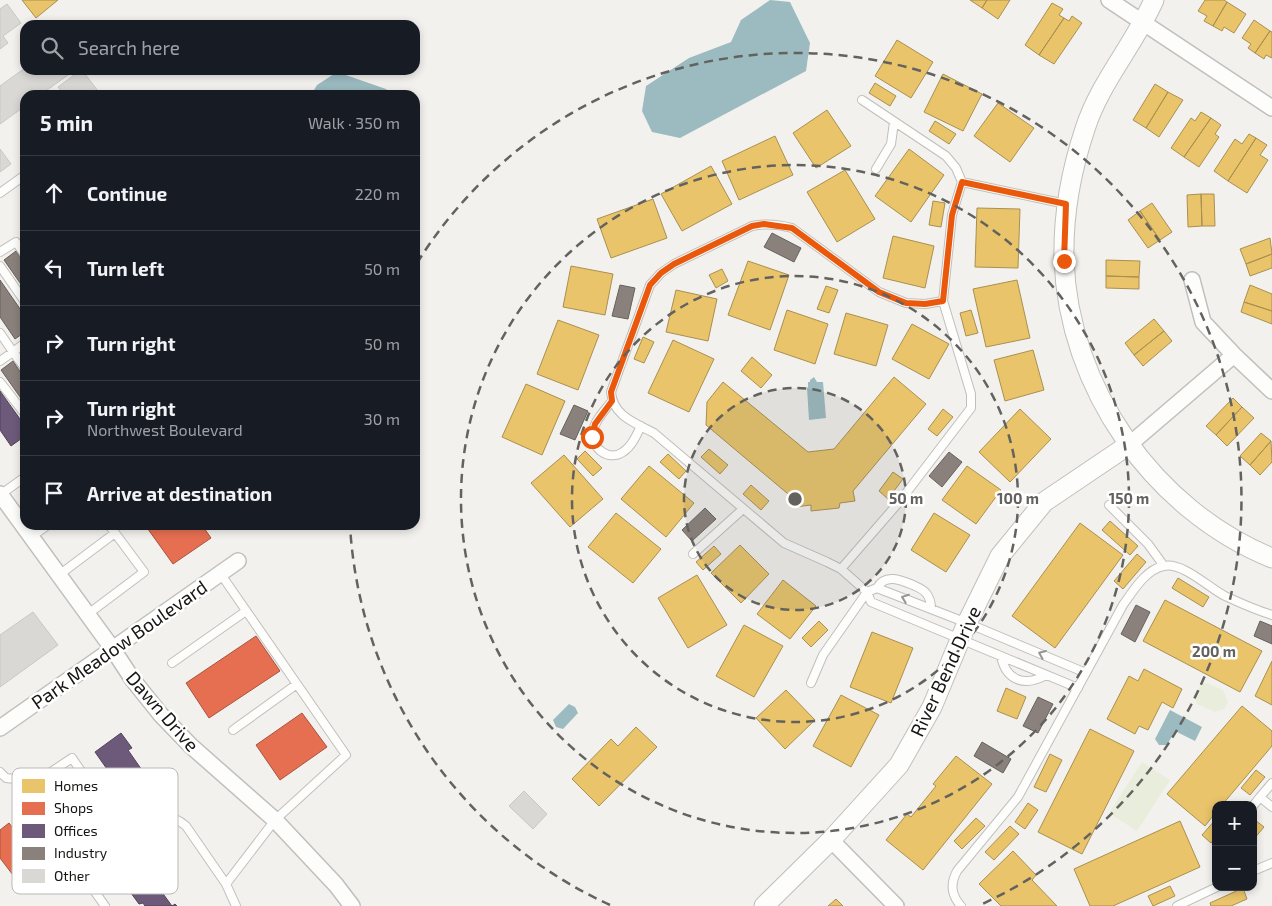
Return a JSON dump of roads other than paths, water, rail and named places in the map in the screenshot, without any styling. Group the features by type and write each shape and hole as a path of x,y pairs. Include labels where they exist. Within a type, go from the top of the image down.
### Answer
{"street":[{"path":"1109,0 1272,108"},
{"path":"1154,0 1144,23 1113,69 1088,120 1078,150 1066,204 1064,261 1072,319 1082,353 1097,390 1112,419 1152,474 1176,499 1197,516 1253,551 1272,558"},
{"path":"1192,280 1203,322 1272,391"},
{"path":"1130,444 1234,355"},
{"name":"River Bend Drive","path":"764,906 831,840 899,765 932,706 964,631 1000,556 1044,502 1130,444"},
{"name":"Dawn Drive","path":"0,494 20,522"},
{"name":"Dawn Drive","path":"26,530 88,614 133,680 161,715 191,746 275,820 336,885 352,906"},
{"name":"Park Meadow Boulevard","path":"0,728 238,560"},
{"path":"831,840 896,906"}],"lane":[{"path":"841,569 900,501 971,408 971,394 943,301 952,215 962,182 956,168 946,156 862,100"},
{"path":"876,170 891,144 894,122"},
{"path":"0,193 20,179"},
{"path":"962,182 1066,204"},
{"path":"943,301 925,304 906,303 879,292 792,228 764,224 752,226 674,264 661,273 650,285 611,392 612,401 619,412 629,421 654,433 784,544 841,569 867,592 871,602 964,631 1086,673"},
{"path":"0,252 16,242 20,248"},
{"path":"0,266 20,295"},
{"path":"0,333 20,361"},
{"path":"0,362 20,347"},
{"path":"0,382 20,408"},
{"path":"612,401 595,424 593,430 592,437 599,451 614,456 622,453 629,447 641,426"},
{"path":"0,494 20,480"},
{"path":"1109,505 1148,544 1164,566"},
{"path":"693,554 743,509"},
{"path":"31,537 41,530"},
{"path":"88,614 144,572 113,530"},
{"path":"59,575 115,533"},
{"path":"962,906 955,900 953,892 952,884 957,871 1018,797 1123,605 1152,570 1164,566 1173,566 1196,577 1223,595 1272,615"},
{"path":"220,573 346,755 275,820 226,884"},
{"path":"811,683 823,655 867,592 877,588 882,582 890,579 906,582 927,593 931,608"},
{"path":"877,588 931,608 1001,656 1078,688"},
{"path":"172,663 246,611"},
{"path":"1001,656 1003,666 1007,672 1022,681 1032,682 1046,675"},
{"path":"233,730 297,684"},
{"path":"57,768 72,758 79,768"},
{"path":"0,772 3,780"},
{"path":"1257,801 1272,783"},
{"path":"1260,797 1272,806"},
{"path":"178,820 186,826 226,884 236,906"},
{"path":"1257,870 1272,863"},
{"path":"1177,906 1212,889"}],"water":[{"path":"770,0 790,2 810,43 806,71 680,138 652,132 642,111 646,86 689,58 731,42 741,20"},
{"path":"332,75 346,75 387,90 314,90 317,85"},
{"path":"814,377 817,382 823,382 826,418 809,420 807,388 808,382"},
{"path":"569,704 575,707 578,713 563,729 556,727 553,720"},
{"path":"1170,710 1202,727 1195,741 1175,731 1167,745 1159,745 1155,739"}]}
